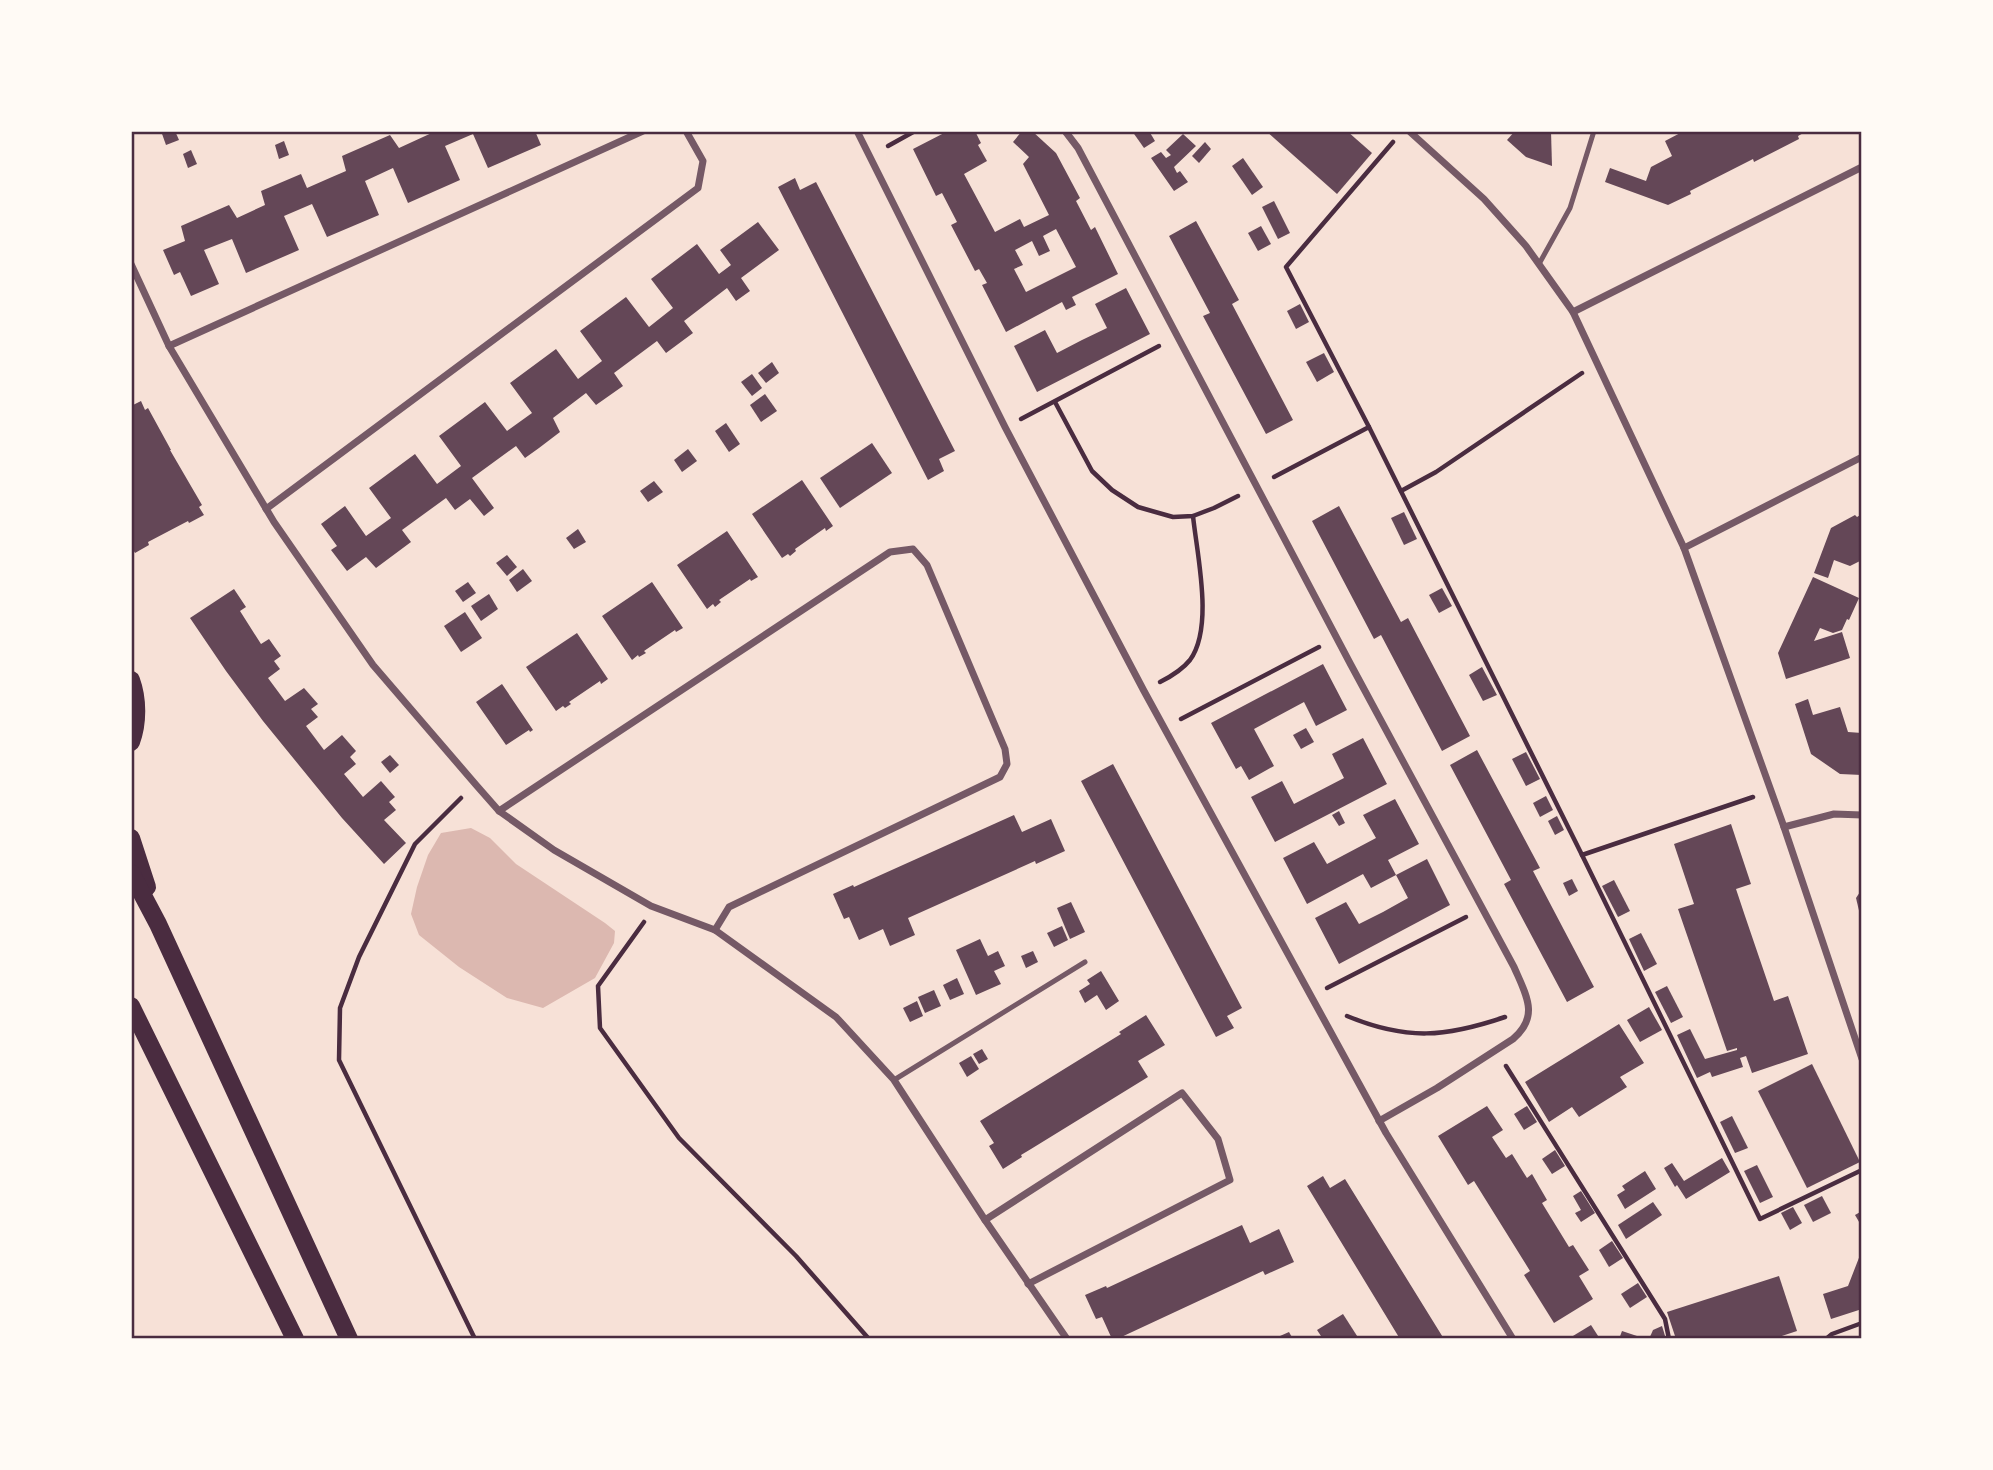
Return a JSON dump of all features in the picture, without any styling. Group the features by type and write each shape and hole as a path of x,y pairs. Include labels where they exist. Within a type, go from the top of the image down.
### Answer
{"main road":[{"path":"131,680 136,721 131,743"},
{"path":"131,838 158,924"},
{"path":"131,873 158,924 349,1339"},
{"path":"131,1006 295,1339"}],"street":[{"path":"169,346 643,131"},
{"path":"266,509 698,188 703,161 686,131"},
{"path":"857,131 1005,427 1144,691 1379,1121 1513,1339"},
{"path":"1065,131 1078,148 1336,638 1514,967 1529,1009 1524,1030 1496,1051 1379,1121"},
{"path":"1409,131 1484,199 1526,246 1573,312 1684,548 1784,827 1862,1059"},
{"path":"1573,312 1862,167"},
{"path":"131,264 169,346 266,509 373,665 477,786 499,811 554,850 651,906 715,930 836,1017 894,1080 1067,1339"},
{"path":"1684,548 1862,457"},
{"path":"499,811 890,552 913,550 927,565 1005,749 1007,764 1000,777 729,907 715,930"},
{"path":"1784,827 1834,814 1862,815"},
{"path":"985,1220 1182,1094 1218,1139 1230,1180 1028,1284"}],"lane":[{"path":"1539,264 1570,208 1594,131"},
{"path":"894,1080 1085,962"}],"path":[{"path":"869,156 915,131"},
{"path":"1394,142 1286,267 1401,491 1760,1220 1862,1170"},
{"path":"1005,427 1178,336"},
{"path":"1401,491 1436,472 1597,363"},
{"path":"1055,402 1093,471 1112,490 1138,507 1173,517 1193,516 1214,508 1369,428"},
{"path":"1144,691 1178,672 1191,659 1199,641 1203,621 1202,599 1193,516"},
{"path":"1164,727 1336,638"},
{"path":"475,1339 340,1060 340,1008 359,957 415,844 460,799 477,786"},
{"path":"1582,855 1770,791"},
{"path":"651,906 642,925 598,986 600,1028 679,1138 796,1256 869,1339"},
{"path":"1313,1000 1483,909"},
{"path":"1313,1000 1361,1022 1416,1034 1469,1029 1529,1009"},
{"path":"1496,1051 1665,1319 1669,1339"},
{"path":"1826,1339 1832,1334 1862,1323"}],"shaded area":[{"path":"471,828 490,838 516,864 615,931 614,943 595,978 543,1008 507,998 459,967 419,935 411,914 428,855 441,833"}],"building":[{"path":"161,131 175,131 179,140 166,145"},
{"path":"436,131 535,131 541,145 488,168 473,134 445,146 460,180 408,203 393,168 365,181 379,215 327,237 312,204 284,216 299,250 246,273 232,239 204,250 219,284 191,296 180,272 174,275 163,250 185,241 181,226 229,205 237,218 265,205 261,191 301,174 307,188 346,171 342,156 390,135 399,148"},
{"path":"948,131 975,131 981,143 978,145 987,161 964,174 995,232 1020,219 1024,227 1049,215 1023,164 1029,157 1013,142 1022,131 1032,131 1056,153 1080,198 1076,201 1091,230 1095,227 1118,274 1072,297 1076,305 1066,310 1062,302 1006,332 982,285 987,283 979,269 975,271 951,225 957,222 942,193 936,196 913,149","holes":["1056,229 1076,267 1026,292 1014,269 1023,265 1015,250 1032,241 1039,256 1050,251 1043,236"]},
{"path":"1132,131 1149,131 1155,141 1144,148"},
{"path":"1266,131 1347,131 1372,153 1337,194"},
{"path":"1515,131 1551,131 1552,166 1526,157 1507,140"},
{"path":"1684,131 1807,131 1798,136 1799,139 1754,162 1753,159 1668,205 1605,182 1610,168 1646,181 1651,167 1672,156 1665,141"},
{"path":"1183,134 1196,146 1174,167 1188,182 1174,191 1151,158 1161,152 1166,158 1171,155 1166,150"},
{"path":"284,141 289,155 279,159 275,145"},
{"path":"1205,142 1211,149 1199,163 1192,156"},
{"path":"191,150 197,164 188,168 183,154"},
{"path":"1243,158 1263,187 1252,195 1232,166"},
{"path":"795,178 800,190 816,182 955,451 939,459 944,471 928,480 778,187"},
{"path":"1274,201 1290,233 1278,239 1262,207"},
{"path":"1196,221 1239,300 1232,304 1293,420 1266,434 1203,316 1210,313 1169,236"},
{"path":"758,222 779,250 741,278 750,291 736,301 727,288 684,321 693,333 666,353 657,341 614,373 623,386 596,405 586,393 553,418 560,432 539,448 525,458 516,446 472,478 494,508 484,516 470,499 455,510 446,498 402,530 411,542 376,568 366,557 347,571 331,550 337,546 321,524 345,506 366,536 391,518 369,488 415,454 437,484 461,466 439,436 485,402 507,431 532,413 510,383 556,349 578,379 602,361 580,331 626,297 649,327 673,308 651,279 697,244 719,274 731,265 720,250"},
{"path":"1261,226 1271,244 1258,251 1248,233"},
{"path":"1126,288 1150,334 1037,392 1014,346 1045,330 1057,353 1107,328 1095,304"},
{"path":"1300,304 1309,322 1296,329 1287,311"},
{"path":"1324,353 1334,372 1317,382 1306,362"},
{"path":"772,362 779,373 766,383 758,373"},
{"path":"752,374 762,388 752,396 741,382"},
{"path":"765,394 777,411 761,422 750,405"},
{"path":"141,401 145,410 148,408 202,505 199,507 204,515 148,542 149,545 135,553 131,546 131,406"},
{"path":"726,423 740,444 729,452 715,431"},
{"path":"872,443 892,473 840,508 820,478"},
{"path":"688,449 697,461 682,472 674,460"},
{"path":"802,480 833,526 826,531 825,528 795,549 790,556 788,554 782,558 752,514"},
{"path":"654,481 663,492 648,502 640,491"},
{"path":"1339,506 1401,622 1408,618 1470,736 1442,751 1381,635 1374,639 1312,521"},
{"path":"1404,512 1417,539 1404,545 1391,518"},
{"path":"1862,514 1862,560 1850,566 1834,560 1828,578 1814,573 1831,528"},
{"path":"578,529 586,542 574,549 566,538"},
{"path":"727,531 758,577 751,581 750,579 719,600 721,602 715,607 713,604 707,609 677,565"},
{"path":"507,555 517,567 507,576 496,563"},
{"path":"523,569 532,581 517,592 509,580"},
{"path":"1813,577 1859,598 1842,630 1833,633 1820,628 1814,641 1842,632 1850,658 1786,679 1778,653"},
{"path":"468,582 476,593 463,602 455,591"},
{"path":"652,582 683,628 676,632 675,630 644,651 646,653 632,660 602,616"},
{"path":"1442,588 1452,606 1439,613 1429,595"},
{"path":"234,589 246,607 240,611 261,644 269,639 281,656 274,661 280,669 268,678 285,701 304,688 318,704 311,709 318,717 306,726 324,750 342,735 356,751 350,757 356,764 344,774 363,797 381,781 395,797 389,802 396,810 384,820 406,843 384,864 342,818 263,721 190,618"},
{"path":"489,594 498,609 481,621 471,606"},
{"path":"465,612 482,638 461,652 444,626"},
{"path":"577,633 608,679 601,684 600,681 569,702 571,704 556,711 526,667"},
{"path":"1323,664 1347,710 1316,726 1304,702 1254,729 1274,766 1249,780 1241,766 1236,769 1211,723"},
{"path":"1482,667 1497,695 1483,701 1469,675"},
{"path":"502,684 533,730 506,745 476,702"},
{"path":"1808,699 1813,715 1840,707 1848,732 1862,733 1862,775 1840,774 1811,754 1795,704"},
{"path":"1306,728 1314,742 1301,749 1293,735"},
{"path":"1363,738 1387,784 1275,842 1251,797 1282,781 1294,804 1344,778 1332,754"},
{"path":"1477,750 1540,868 1533,871 1594,987 1567,1002 1504,884 1511,880 1450,765"},
{"path":"1526,752 1540,779 1526,786 1512,759"},
{"path":"390,755 399,765 390,773 381,762"},
{"path":"1113,764 1242,1008 1227,1016 1234,1028 1216,1037 1081,781"},
{"path":"1546,796 1553,810 1540,817 1533,803"},
{"path":"1395,799 1419,844 1388,860 1396,875 1371,888 1363,874 1307,904 1283,858 1314,842 1327,864 1376,838 1363,815"},
{"path":"1339,811 1345,823 1339,826 1332,815"},
{"path":"1014,815 1022,832 1051,819 1065,851 1036,864 1035,861 908,918 915,935 890,946 883,929 859,940 849,917 844,919 833,894"},
{"path":"1557,816 1564,830 1555,835 1548,821"},
{"path":"1731,824 1751,884 1736,889 1745,916 1774,1001 1788,996 1808,1054 1752,1073 1746,1056 1740,1058 1743,1067 1712,1077 1710,1072 1697,1078 1677,1035 1690,1029 1705,1059 1737,1048 1727,1051 1678,909 1694,904 1674,844"},
{"path":"1427,859 1450,905 1339,964 1315,918 1346,902 1359,924 1383,912 1408,898 1396,875"},
{"path":"1572,879 1578,891 1569,896 1563,883"},
{"path":"1614,880 1630,911 1618,917 1602,886"},
{"path":"1862,889 1862,919 1861,919 1856,898"},
{"path":"1071,902 1085,932 1070,939 1057,908"},
{"path":"1062,926 1068,940 1054,947 1047,933"},
{"path":"1641,933 1657,964 1644,971 1629,939"},
{"path":"980,939 988,956 998,951 1005,966 994,971 1001,984 976,995 956,950"},
{"path":"1033,951 1038,962 1026,968 1021,956"},
{"path":"1101,971 1119,1001 1106,1010 1097,995 1085,1003 1079,991 1090,984 1087,980"},
{"path":"957,978 964,994 950,1000 943,985"},
{"path":"1667,986 1683,1017 1671,1023 1655,992"},
{"path":"934,990 941,1006 925,1013 918,997"},
{"path":"917,1001 923,1016 910,1022 903,1008"},
{"path":"1649,1007 1662,1030 1640,1042 1627,1020"},
{"path":"1146,1015 1165,1045 1138,1061 1148,1077 1021,1155 1022,1157 1003,1169 989,1146 994,1143 980,1121 1121,1034 1119,1032"},
{"path":"1619,1024 1644,1063 1620,1077 1627,1087 1579,1117 1572,1107 1549,1122 1525,1082"},
{"path":"982,1049 988,1059 979,1064 973,1054"},
{"path":"971,1056 979,1069 967,1077 959,1063"},
{"path":"1812,1064 1860,1162 1807,1188 1758,1091"},
{"path":"1487,1106 1503,1130 1492,1137 1506,1158 1512,1154 1527,1178 1532,1174 1547,1200 1542,1203 1569,1247 1573,1245 1589,1270 1579,1276 1593,1299 1554,1323 1524,1275 1530,1271 1474,1181 1468,1185 1438,1136"},
{"path":"1527,1106 1537,1122 1524,1130 1514,1114"},
{"path":"1732,1116 1748,1148 1735,1153 1720,1122"},
{"path":"1555,1150 1565,1166 1552,1174 1542,1159"},
{"path":"1722,1158 1730,1172 1686,1199 1664,1168 1672,1163 1684,1181"},
{"path":"1757,1165 1773,1197 1760,1203 1744,1171"},
{"path":"1645,1171 1656,1189 1625,1209 1617,1195 1625,1190 1622,1186"},
{"path":"1323,1176 1330,1188 1345,1179 1444,1339 1400,1339 1307,1186"},
{"path":"1581,1191 1595,1213 1581,1222 1575,1213 1581,1210 1573,1196"},
{"path":"1822,1196 1831,1213 1813,1222 1804,1205"},
{"path":"1653,1202 1662,1215 1626,1239 1618,1225"},
{"path":"1793,1207 1802,1223 1790,1230 1781,1213"},
{"path":"1862,1211 1862,1227 1855,1215"},
{"path":"1242,1225 1250,1243 1279,1229 1294,1262 1265,1275 1263,1271 1117,1339 1112,1339 1102,1317 1096,1319 1085,1295 1106,1286 1107,1288"},
{"path":"1612,1241 1623,1258 1609,1267 1599,1250"},
{"path":"1862,1250 1862,1309 1831,1319 1823,1294 1848,1286"},
{"path":"1779,1276 1797,1331 1773,1339 1676,1339 1667,1312"},
{"path":"1638,1283 1647,1297 1630,1308 1621,1294"},
{"path":"1343,1314 1359,1339 1323,1339 1317,1330"},
{"path":"1591,1325 1600,1339 1568,1339"},
{"path":"1662,1326 1666,1339 1649,1339 1653,1330"},
{"path":"1622,1331 1643,1338 1643,1339 1619,1339"},
{"path":"1289,1332 1293,1339 1281,1339 1280,1336"}]}
